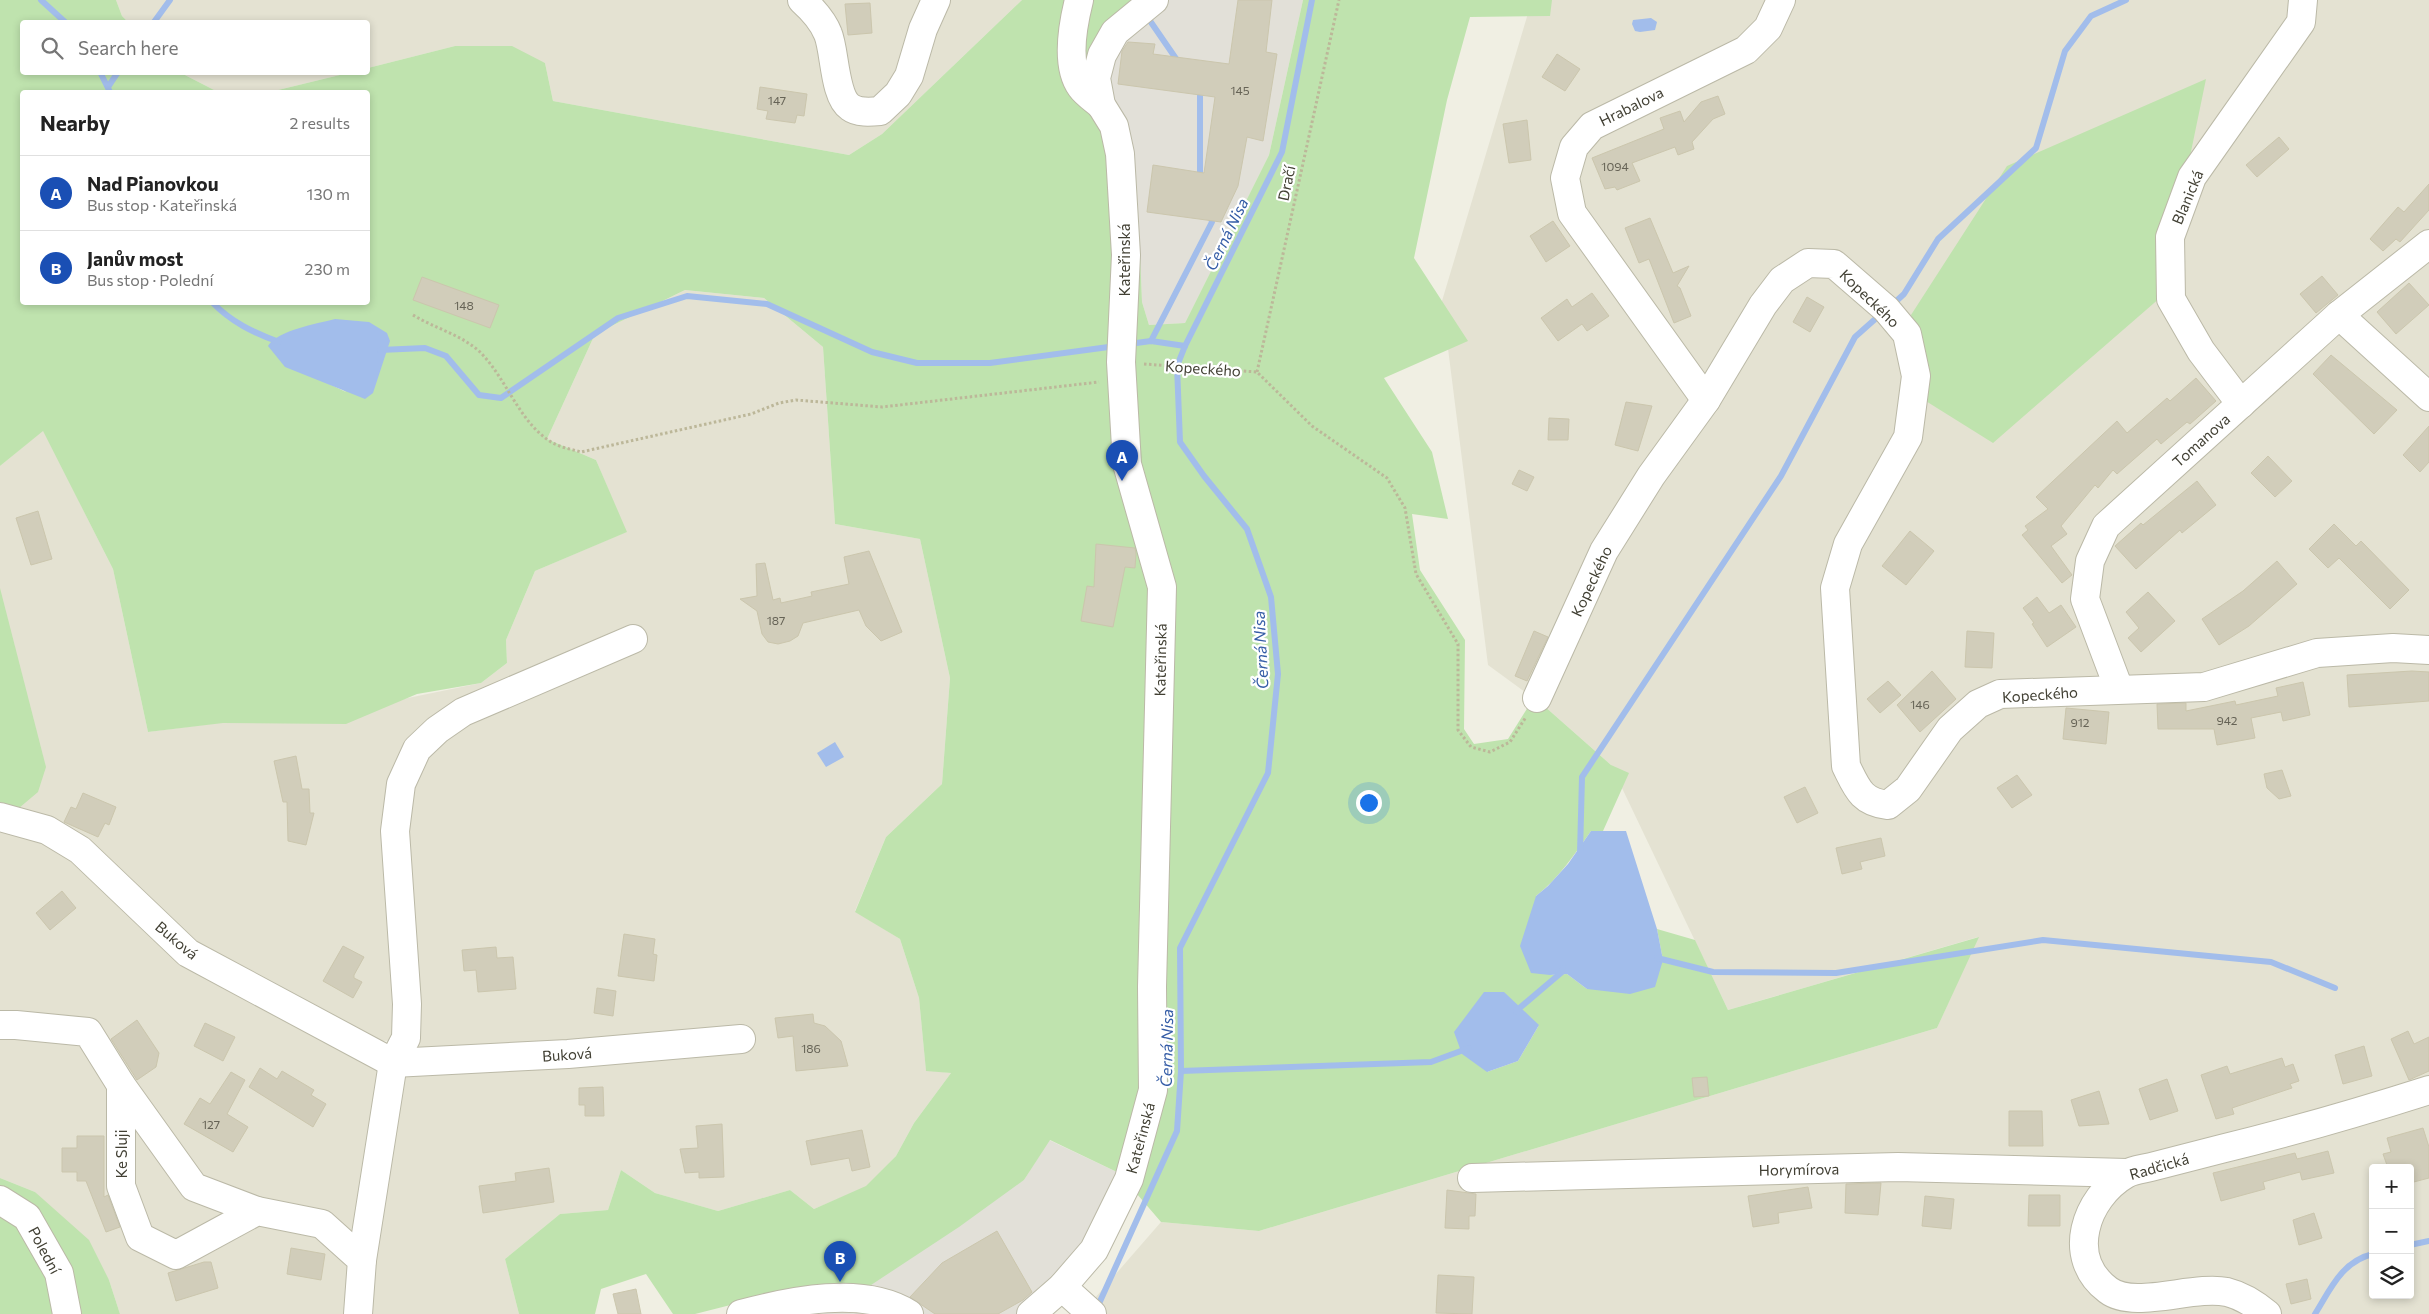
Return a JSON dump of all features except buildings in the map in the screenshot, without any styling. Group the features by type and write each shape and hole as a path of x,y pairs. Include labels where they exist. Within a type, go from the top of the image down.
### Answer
{"street":[{"path":"802,0 812,10 828,34 845,102 849,107 861,112 880,112 898,94 909,76 924,29 936,0"},
{"path":"1079,0 1073,22 1072,53 1075,74 1080,86 1101,105"},
{"name":"Kateřinská","path":"1031,1314 1078,1302 1094,1250 1129,1179 1153,1090 1152,987 1162,587 1127,464 1122,379 1126,255 1120,154 1114,126 1101,105 1096,78 1102,55 1115,32 1154,0"},
{"name":"Hrabalova","path":"1706,400 1572,213 1566,178 1574,147 1592,126 1746,50 1768,28 1781,0"},
{"name":"Blanická","path":"2242,404 2201,351 2171,299 2170,237 2192,177 2301,22 2304,0"},
{"name":"Tomanova","path":"2119,689 2085,599 2090,561 2106,526 2339,315 2429,244"},
{"name":"Kopeckého","path":"1538,698 1604,551 1651,476 1706,400 1763,306 1782,280 1808,263 1834,264 1886,308 1907,334 1916,376 1908,437 1848,544 1835,588 1846,766 1858,790 1873,803 1888,805 1908,789 1950,729 1978,704 2000,694 2204,687 2318,653 2393,648 2429,650"},
{"path":"2339,315 2429,397"},
{"path":"358,1314 362,1260 393,1063 406,1038 407,1004 395,831 401,784 417,749 437,730 463,712 633,639"},
{"name":"Buková","path":"0,817 47,830 80,850 188,953 393,1063 568,1054 741,1039"},
{"name":"Ke Sluji","path":"0,1026 16,1025 88,1032 121,1085 194,1187 257,1211 322,1224 362,1260"},
{"name":"Ke Sluji","path":"121,1085 122,1186 140,1237 176,1255 257,1211"},
{"name":"Radčická","path":"2267,1314 2251,1301 2227,1292 2195,1291 2130,1299 2109,1291 2092,1274 2084,1253 2086,1226 2100,1195 2127,1173 2317,1126 2429,1090"},
{"name":"Horymírova","path":"1472,1178 1898,1167 2127,1173"},
{"name":"Polední","path":"0,1200 27,1217 59,1273 68,1314"},
{"path":"741,1314 768,1306 850,1296 900,1308 909,1314"}],"path":[{"name":"Dračí","path":"1257,372 1339,0"},
{"path":"413,316 465,341 479,352 502,379 520,411 547,439 559,446 581,452 751,414 779,403 796,400 882,407 1122,379"},
{"name":"Kopeckého","path":"1154,365 1257,372 1312,426 1388,478 1405,508 1416,574 1458,644 1458,730 1471,747 1490,752 1510,742 1538,698"}],"shaded area":[{"path":"116,0 1022,0 882,134 849,155 553,101 545,63 455,46 370,67 370,20 126,20 122,16"},
{"path":"1157,0 1303,0 1269,155 1185,323 1149,325 1142,302 1140,252 1131,160 1115,102 1108,63"},
{"path":"1532,0 2429,0 2429,1314 1081,1314 1161,1222 1259,1231 1937,1028 1978,937 1728,1010 1611,765 1543,705 1488,665 1442,301"},
{"path":"185,75 340,75 278,90 214,90"},
{"path":"685,290 764,298 823,347 835,524 920,539 950,678 942,784 886,837 855,911 900,939 919,998 926,1070 951,1073 914,1123 896,1156 866,1187 814,1209 790,1190 718,1211 655,1193 621,1170 608,1210 560,1214 505,1259 519,1314 365,1314 393,1087 418,1040 376,1041 254,984 0,806 0,466 43,430 113,569 148,732 403,699 481,683 507,663 506,640 535,571 626,532 596,460 547,439 595,334"},
{"path":"0,824 47,835 126,901 374,1060 384,1075 348,1314 120,1314 109,1280 35,1192 0,1178"},
{"path":"1049,1140 1119,1173 1069,1270 1017,1314 783,1314 1024,1180"}],"green space":[{"path":"0,0 116,0 122,16 126,20 20,20 20,75 185,75 214,90 20,90 20,305 370,305 370,90 278,90 340,75 370,75 370,67 455,46 512,46 545,63 553,101 849,155 882,134 1022,0 1157,0 1108,63 1115,102 1131,160 1140,252 1142,302 1149,325 1185,323 1269,155 1303,0 1552,0 1550,16 1470,17 1447,100 1414,258 1468,341 1384,378 1432,452 1448,519 1412,514 1420,570 1465,640 1464,729 1474,744 1508,739 1538,691 1543,705 1611,765 1629,773 1603,831 1591,831 1559,874 1536,896 1550,975 1567,974 1587,989 1663,960 1657,929 1695,940 1728,1010 1979,937 1937,1028 1259,1231 1161,1222 1119,1173 1050,1140 1024,1180 959,1227 868,1287 778,1293 695,1314 673,1314 646,1274 601,1289 595,1314 519,1314 505,1259 560,1214 608,1210 621,1170 655,1193 718,1211 790,1190 814,1209 866,1186 896,1156 914,1123 951,1073 926,1071 919,998 900,939 855,912 886,837 942,784 950,678 920,539 835,524 823,347 764,298 685,290 595,334 547,439 596,460 627,532 535,571 506,640 507,663 481,683 417,694 346,724 223,723 148,732 113,569 43,431 0,466","holes":["273,339 346,392 325,382","1539,1025 1518,1061 1487,1072"]},
{"path":"2206,79 2161,297 1993,443 1921,398 1924,356 1911,315 2007,166"},
{"path":"0,588 46,767 38,792 19,808 0,802"},
{"path":"0,1178 35,1192 89,1240 109,1280 120,1314 0,1314"}],"water":[{"path":"1651,18 1657,22 1655,30 1635,31 1632,24 1633,20"},
{"path":"335,319 369,322 387,333 390,341 373,393 365,399 285,367 268,346 273,340 289,332"},
{"path":"835,742 844,757 826,767 817,753"},
{"path":"1591,831 1626,831 1657,929 1663,960 1655,987 1630,994 1587,989 1567,974 1531,973 1520,946 1536,896 1568,864"},
{"path":"1484,992 1504,992 1539,1025 1518,1061 1487,1072 1462,1054 1454,1032"}],"waterway":[{"path":"41,0 63,20"},
{"path":"155,20 170,0"},
{"name":"Černá Nisa","path":"1097,1308 1177,1131 1181,1071 1180,948 1268,773 1278,674 1271,597 1247,529 1204,476 1180,442 1177,366 1185,346 1282,152 1312,0"},
{"path":"1892,305 1904,294 1938,239 2036,148 2065,51 2091,16 2126,0"},
{"path":"1146,15 1179,63"},
{"path":"102,75 109,90"},
{"path":"108,87 116,75"},
{"path":"1197,89 1200,93 1200,181"},
{"path":"1151,341 1212,222 1210,214"},
{"path":"380,350 425,348 446,356 479,395 501,398 618,318 687,296 767,304 872,352 917,363 990,363 1116,346"},
{"path":"215,305 243,326 279,342"},
{"path":"1580,853 1582,777 1781,476 1855,337 1882,313"},
{"path":"1129,344 1151,341 1185,346"},
{"path":"1657,958 1713,972 1836,973 2043,940 2271,962 2335,988"},
{"path":"1516,1011 1562,972 1563,968"},
{"path":"1181,1071 1431,1062 1469,1048"},
{"path":"2414,1244 2429,1241"},
{"path":"2315,1314 2332,1286 2345,1270 2353,1263 2369,1255"}],"place":[{"name":"Nad Pianovkou","path":"1122,481"},
{"name":"Janův most","path":"840,1282"}]}
